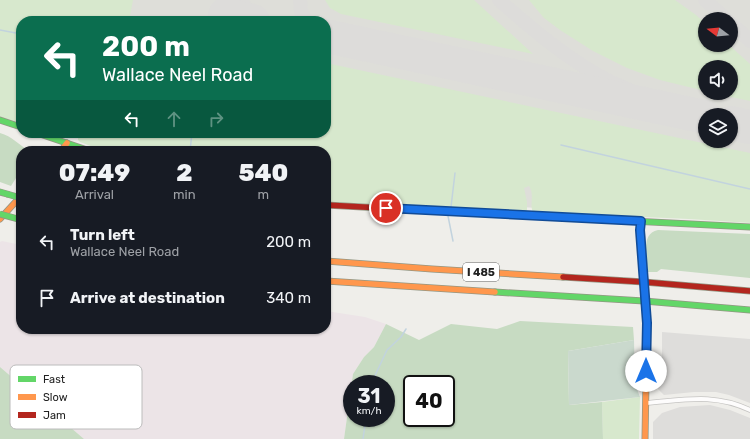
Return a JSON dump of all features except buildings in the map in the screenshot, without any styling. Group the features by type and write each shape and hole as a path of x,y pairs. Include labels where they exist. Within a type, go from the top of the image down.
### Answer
{"main road":[{"path":"0,120 16,125"},
{"path":"52,138 76,146"},
{"path":"0,192 16,196"},
{"path":"0,219 16,202"},
{"path":"331,205 750,227"},
{"path":"0,214 16,219"},
{"path":"641,221 640,230 647,323 645,439"},
{"name":"I 485","path":"331,261 410,269 684,284 750,291"},
{"name":"I 485","path":"331,281 454,290 641,300 750,310"}],"street":[{"path":"646,403 710,399 727,402 750,410"}],"shaded area":[{"path":"0,0 750,0 750,218 415,202 331,154 331,146 103,146 81,138 331,138 331,16 16,16"},
{"path":"2,241 16,244 16,334 331,334 331,312 365,317 386,324 374,347 364,357 353,375 343,375 343,427 346,427 344,439 84,439 72,429 142,429 142,365 10,365 10,376 0,367 0,242"},
{"path":"662,332 750,339 750,403 716,392 694,392 664,395 658,389 662,353"},
{"path":"710,405 730,410 750,418 750,439 653,439 653,422 662,413 680,407"}],"green space":[{"path":"0,0 133,0 130,16 16,16 16,122 0,117"},
{"path":"325,0 474,0 533,54 341,14 330,8"},
{"path":"529,0 675,0 698,17 698,52 737,52 750,64 750,101 738,98 738,60 698,60 698,89 660,80 627,68 593,51 544,18"},
{"path":"331,64 698,142 698,148 726,148 750,153 750,223 533,212 532,193 529,186 524,188 527,202 527,210 525,212 331,202 331,146 91,146 80,142 78,138 331,138"},
{"path":"0,133 12,138 22,146 16,146 16,178 11,186 0,182"},
{"path":"658,230 750,234 750,278 661,269 657,272 648,272 646,254 647,241 652,232"},
{"path":"520,321 633,327 634,340 568,351 569,405 602,402 603,439 344,439 346,427 395,427 395,375 353,375 364,357 374,347 386,324 419,340 451,324 497,329"},
{"path":"634,340 635,384 640,397 569,405 568,351"},
{"path":"0,367 10,376 10,429 72,429 84,439 0,439"},
{"path":"640,397 639,439 603,439 602,402"}],"waterway":[{"path":"0,30 16,33"},
{"path":"191,138 191,146"},
{"path":"561,145 750,189"},
{"path":"451,207 455,173"},
{"path":"448,216 453,241"},
{"path":"375,375 387,350 401,337 406,329"},
{"path":"363,439 365,427"}],"taxiway":[{"path":"242,0 248,12 252,16"},
{"path":"300,0 301,11 304,16"},
{"path":"499,0 551,43 592,72 627,89 689,114"},
{"path":"705,0 718,12"},
{"path":"738,30 750,41"}],"runway":[{"path":"225,15 230,16"},
{"path":"331,37 698,116"},
{"path":"738,124 750,127"}],"traffic: fast":[{"path":"0,120 16,125"},
{"path":"52,138 75,146"},
{"path":"0,192 7,194"},
{"path":"7,194 16,197"},
{"path":"472,213 750,227"},
{"path":"0,214 16,218"},
{"path":"495,292 644,301 750,310"}],"traffic: slow":[{"path":"0,219 16,201"},
{"path":"641,221 643,267"},
{"path":"331,261 563,277"},
{"path":"331,281 495,292"},
{"path":"645,439 647,323"}],"traffic: jam":[{"path":"331,205 472,213"},
{"path":"643,267 647,323"},
{"path":"563,277 750,291"}],"route":[{"path":"386,208 641,221 640,230 647,323 646,371"}]}
